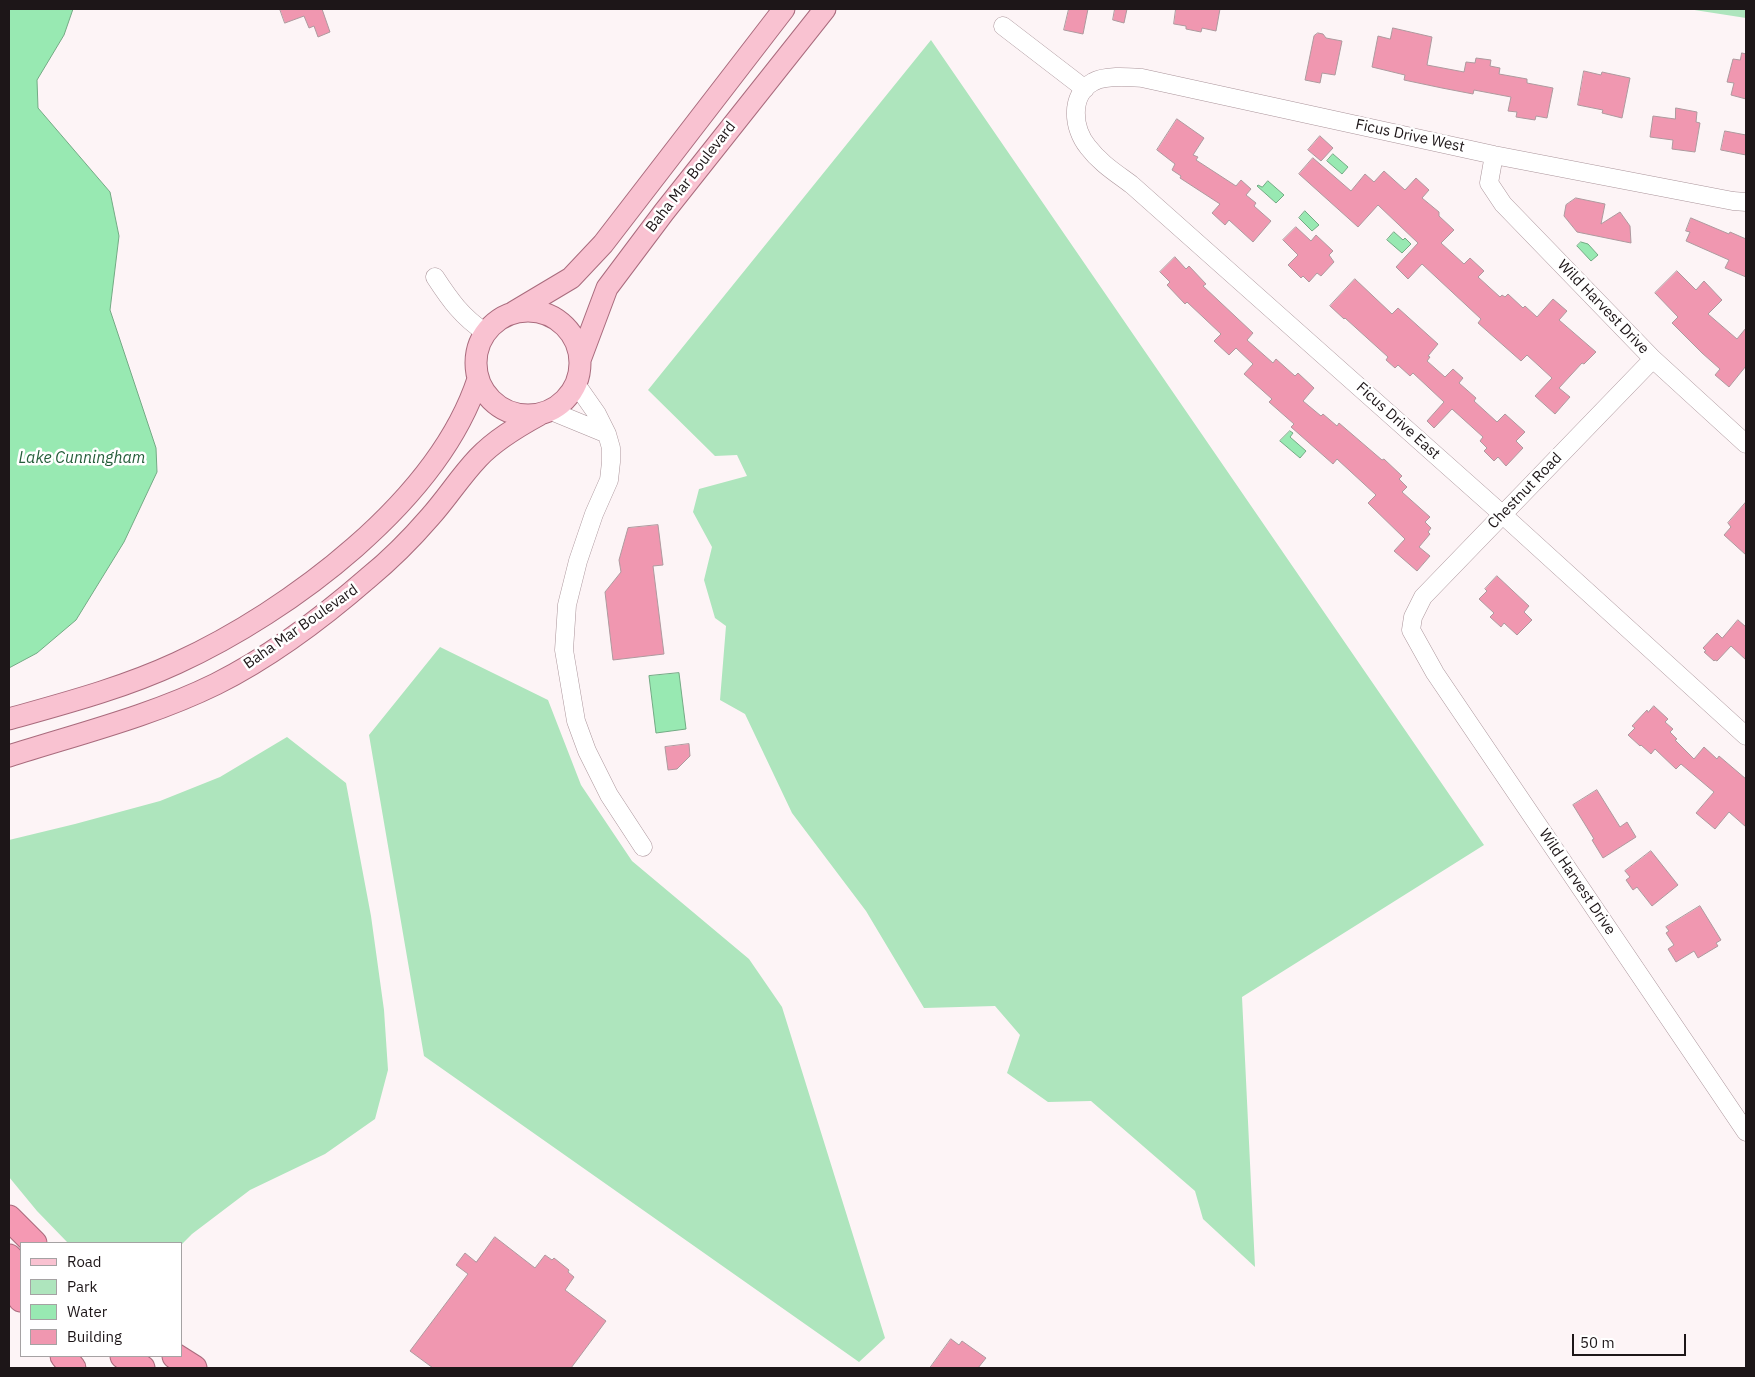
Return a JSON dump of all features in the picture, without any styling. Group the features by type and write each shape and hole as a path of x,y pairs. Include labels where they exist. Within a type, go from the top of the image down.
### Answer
{"highway":[{"path":"9,1218 33,1242"},
{"path":"9,1257 20,1269"},
{"path":"9,1280 20,1297"},
{"path":"64,1357 73,1368"},
{"path":"125,1357 142,1368"},
{"path":"178,1357 194,1368"}],"main road":[{"name":"Baha Mar Boulevard","path":"514,312 571,278 603,244 784,9"},
{"name":"Baha Mar Boulevard","path":"580,360 607,288 681,190 825,9"},
{"path":"537,311 558,320 574,338 580,360 580,372 570,395 561,404 545,413 526,416 513,414 491,401 483,391 478,379 476,365 477,351 486,333 490,326 514,312 537,311"},
{"name":"Baha Mar Boulevard","path":"9,719 110,690 169,666 215,644 289,599 374,529 424,474 457,428 478,379"},
{"name":"Baha Mar Boulevard","path":"9,756 130,718 177,701 216,684 252,664 291,638 368,578 402,547 425,523 477,459 490,446 515,428 545,413"}],"street":[{"path":"1003,26 1082,93"},
{"name":"Ficus Drive West","path":"1082,93 1092,82 1112,77 1142,78 1494,155 1746,202"},
{"name":"Ficus Drive East","path":"1082,93 1075,112 1078,130 1086,146 1102,163 1138,190 1503,515 1746,736"},
{"name":"Wild Harvest Drive","path":"1494,155 1489,183 1504,204 1653,359 1746,444"},
{"path":"435,277 453,304 472,324 486,333"},
{"name":"Chestnut Road","path":"1411,630 1413,617 1423,597 1653,359"},
{"path":"576,384 597,414 607,434 611,448 609,480 594,514 576,570 567,606 564,650 576,720 587,751 609,795 644,847"},
{"path":"545,413 607,434"},
{"name":"Wild Harvest Drive","path":"1411,630 1435,673 1746,1132"}],"green space":[{"path":"1688,9 1746,9 1746,18"},
{"path":"931,40 1484,845 1242,997 1255,1267 1203,1219 1195,1191 1091,1101 1048,1102 1007,1073 1020,1035 995,1006 924,1008 866,911 792,813 745,714 720,700 726,626 715,618 704,580 712,547 693,512 699,489 747,476 737,455 715,456 648,390"},
{"path":"440,647 548,700 581,785 632,861 749,959 782,1007 885,1338 859,1362 424,1056 369,735"},
{"path":"287,737 346,783 371,916 384,1010 388,1070 375,1119 325,1154 250,1190 192,1234 182,1244 182,1242 67,1242 37,1211 9,1177 9,840 160,801 220,777"}],"water":[{"name":"Lake Cunningham","path":"9,9 73,9 64,35 37,80 38,108 110,192 119,236 110,310 156,448 157,472 124,542 76,620 37,653 9,668"},
{"path":"1333,154 1348,167 1342,174 1327,161"},
{"path":"1268,181 1284,195 1276,203 1257,186 1262,187"},
{"path":"1305,211 1319,225 1312,231 1299,218"},
{"path":"1394,232 1411,244 1402,253 1387,240"},
{"path":"1581,242 1588,244 1598,255 1591,261 1577,246"},
{"path":"1290,431 1293,433 1290,437 1306,451 1300,458 1280,441"},
{"path":"679,673 686,729 656,733 649,676"}],"building":[{"path":"280,9 322,9 330,32 318,37 314,26 309,28 304,16 285,23"},
{"path":"1069,9 1088,9 1083,34 1064,30"},
{"path":"1115,9 1127,9 1124,23 1113,20"},
{"path":"1176,9 1220,9 1216,31 1202,28 1201,32 1174,24"},
{"path":"1393,28 1432,37 1427,65 1464,72 1466,62 1475,63 1476,58 1491,60 1490,66 1500,68 1499,74 1527,79 1527,83 1553,88 1547,118 1536,116 1535,120 1516,117 1517,112 1508,111 1511,97 1474,90 1473,94 1404,80 1405,75 1372,67 1378,36 1390,39"},
{"path":"1318,33 1323,34 1326,38 1342,41 1335,75 1322,73 1320,83 1305,80 1314,36"},
{"path":"1742,53 1746,54 1746,99 1731,95 1734,83 1727,82 1733,59 1740,60"},
{"path":"1584,71 1601,75 1602,72 1630,78 1622,118 1602,113 1603,110 1578,105"},
{"path":"1676,108 1697,112 1696,122 1700,123 1695,152 1672,149 1673,140 1650,137 1653,116 1675,119"},
{"path":"1177,119 1204,138 1193,155 1198,157 1196,160 1236,186 1241,180 1251,189 1246,195 1256,203 1254,206 1271,221 1253,242 1229,220 1225,225 1212,213 1220,204 1180,178 1181,176 1172,170 1175,164 1157,150"},
{"path":"1725,131 1746,135 1746,155 1721,150"},
{"path":"1320,136 1333,148 1321,161 1308,150"},
{"path":"1313,158 1351,191 1365,174 1374,182 1384,171 1405,190 1416,178 1429,190 1422,198 1439,212 1439,216 1454,230 1441,243 1464,264 1470,258 1484,271 1478,277 1500,297 1502,295 1505,297 1508,294 1523,308 1525,306 1537,317 1553,299 1567,311 1559,320 1596,352 1584,364 1582,363 1559,388 1570,397 1555,414 1535,396 1552,378 1527,355 1521,361 1478,323 1481,319 1422,264 1408,279 1396,267 1418,243 1378,205 1358,227 1299,174"},
{"path":"1576,198 1605,204 1601,224 1620,212 1630,226 1631,243 1577,232 1564,216 1566,205"},
{"path":"1691,218 1746,239 1746,277 1725,268 1729,260 1686,241 1690,232 1686,231"},
{"path":"1296,227 1311,241 1316,235 1333,251 1329,255 1334,262 1321,276 1317,273 1309,282 1303,276 1301,278 1288,265 1298,255 1283,240"},
{"path":"1175,257 1186,269 1189,266 1206,284 1203,286 1253,333 1247,340 1273,363 1276,359 1295,376 1298,373 1314,388 1303,401 1337,426 1339,423 1402,476 1399,479 1407,487 1402,492 1430,517 1425,522 1431,528 1428,532 1430,534 1419,547 1430,556 1417,571 1394,551 1405,539 1368,503 1376,495 1337,459 1333,464 1291,427 1294,424 1269,402 1272,399 1244,374 1253,364 1236,348 1229,355 1214,341 1221,334 1187,302 1185,304 1167,285 1170,282 1160,272"},
{"path":"1677,271 1696,290 1704,281 1722,300 1708,314 1737,339 1746,328 1746,366 1729,387 1715,375 1720,369 1672,323 1678,317 1655,293"},
{"path":"1355,279 1392,314 1398,308 1438,344 1428,356 1430,357 1427,361 1445,377 1453,369 1463,378 1459,383 1476,398 1474,401 1497,422 1505,414 1525,432 1516,441 1523,448 1506,466 1498,457 1494,461 1484,451 1487,448 1480,441 1483,437 1452,409 1434,428 1427,421 1444,402 1413,373 1410,376 1398,365 1395,368 1386,360 1388,357 1330,306"},
{"path":"1746,502 1746,555 1724,535 1731,527 1728,523"},
{"path":"658,525 663,565 653,566 664,654 613,660 605,592 621,572 619,560 628,528"},
{"path":"1497,576 1529,606 1524,612 1532,620 1517,635 1504,623 1501,627 1490,617 1494,613 1479,599"},
{"path":"1738,620 1746,627 1746,660 1731,646 1717,661 1714,661 1704,652 1706,651 1703,648 1717,633 1722,638"},
{"path":"1654,706 1668,719 1665,722 1673,729 1670,732 1677,739 1675,740 1694,759 1704,747 1717,759 1719,756 1746,779 1746,827 1729,812 1715,829 1696,813 1714,792 1681,764 1676,769 1655,749 1651,754 1628,735 1635,728 1632,726 1647,710 1648,712"},
{"path":"689,744 690,756 677,769 668,770 665,747"},
{"path":"1597,790 1620,827 1627,822 1636,837 1603,858 1592,840 1594,839 1573,805"},
{"path":"1651,851 1678,885 1652,906 1637,887 1633,890 1626,880 1630,877 1625,871"},
{"path":"1700,906 1721,940 1716,943 1718,946 1698,958 1694,951 1676,962 1668,949 1674,945 1666,933 1669,931 1666,927"},
{"path":"495,1237 535,1268 545,1255 552,1260 554,1258 569,1270 568,1272 574,1277 565,1290 606,1321 571,1368 433,1368 410,1351 468,1274 456,1265 465,1253 476,1262"},
{"path":"951,1339 959,1345 962,1341 986,1358 978,1368 930,1368"}]}
